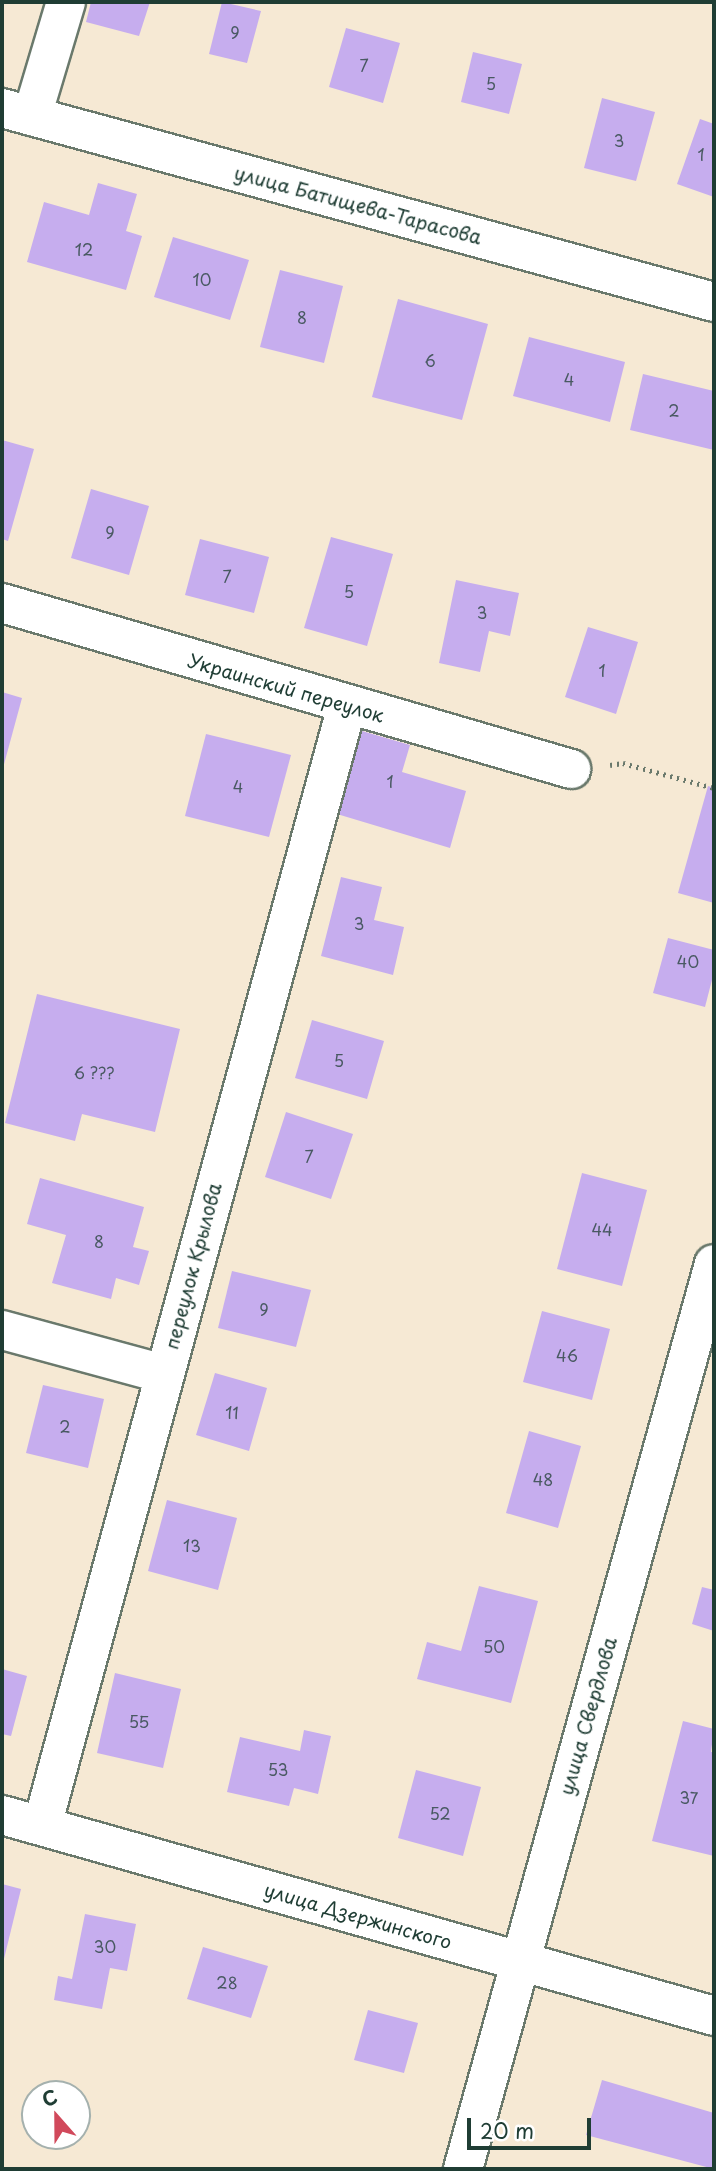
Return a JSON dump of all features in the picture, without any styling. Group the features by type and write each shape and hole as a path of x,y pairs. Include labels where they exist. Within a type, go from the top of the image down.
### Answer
{"street":[{"path":"11,118 66,2"},
{"name":"улица Батищева-Тарасова","path":"11,118 714,302"},
{"name":"Украинский переулок","path":"2,603 347,706 571,769"},
{"name":"переулок Крылова","path":"43,1826 347,706"},
{"name":"улица Свердлова","path":"463,2169 714,1264"},
{"path":"2,1330 164,1374"},
{"name":"улица Дзержинского","path":"2,1815 714,2017"}],"path":[{"path":"571,769 623,764 714,788"}],"building":[{"path":"91,2 150,2 139,36 86,22"},
{"path":"222,2 261,11 247,63 209,54"},
{"path":"346,28 400,43 383,103 329,87"},
{"path":"473,52 522,64 509,114 461,102"},
{"path":"602,98 655,112 636,181 584,168"},
{"path":"700,119 714,124 714,197 677,184"},
{"path":"98,183 137,194 126,231 142,236 126,290 27,262 44,202 89,215"},
{"path":"173,237 249,260 230,320 154,297"},
{"path":"280,270 343,286 324,363 260,347"},
{"path":"398,299 488,324 462,420 372,397"},
{"path":"529,337 625,362 610,422 513,396"},
{"path":"643,374 714,391 714,450 630,430"},
{"path":"2,440 34,449 8,541 2,539"},
{"path":"91,489 149,506 129,575 71,558"},
{"path":"331,537 393,554 367,646 304,628"},
{"path":"200,539 269,557 254,613 185,595"},
{"path":"456,580 519,593 510,636 489,631 480,672 439,663"},
{"path":"588,627 638,642 616,714 565,697"},
{"path":"2,692 22,698 3,768 2,768"},
{"path":"362,731 410,745 402,772 466,791 450,848 337,814"},
{"path":"206,734 291,755 269,837 185,816"},
{"path":"708,786 714,788 714,903 678,893"},
{"path":"341,877 382,887 374,920 404,927 393,975 321,956"},
{"path":"668,938 714,950 714,972 705,1007 653,993"},
{"path":"37,994 180,1029 155,1132 82,1114 75,1141 5,1123"},
{"path":"312,1020 384,1041 367,1099 295,1078"},
{"path":"286,1112 353,1134 331,1199 265,1177"},
{"path":"582,1173 647,1190 622,1286 557,1269"},
{"path":"40,1178 144,1207 133,1247 149,1251 139,1285 116,1278 111,1299 52,1283 66,1235 27,1224"},
{"path":"232,1271 311,1290 296,1347 218,1328"},
{"path":"542,1311 610,1329 592,1400 523,1382"},
{"path":"215,1373 267,1388 249,1451 196,1435"},
{"path":"43,1385 104,1399 88,1468 26,1453"},
{"path":"529,1431 581,1446 558,1528 506,1513"},
{"path":"167,1500 237,1518 218,1590 148,1571"},
{"path":"479,1586 538,1601 511,1703 417,1679 427,1642 461,1651"},
{"path":"702,1587 714,1590 714,1631 692,1624"},
{"path":"2,1669 27,1676 11,1736 2,1734"},
{"path":"115,1673 181,1689 163,1768 97,1753"},
{"path":"683,1721 714,1729 711,1752 714,1752 714,1856 652,1841"},
{"path":"304,1730 331,1736 318,1794 294,1788 289,1806 227,1792 240,1737 300,1751"},
{"path":"416,1770 481,1787 463,1856 398,1838"},
{"path":"2,1884 21,1889 3,1963 2,1963"},
{"path":"85,1914 136,1924 127,1971 110,1968 102,2009 54,2000 58,1976 72,1979"},
{"path":"203,1947 268,1966 251,2018 187,1999"},
{"path":"368,2010 418,2023 404,2073 354,2060"},
{"path":"602,2080 714,2113 714,2169 586,2135"}]}
